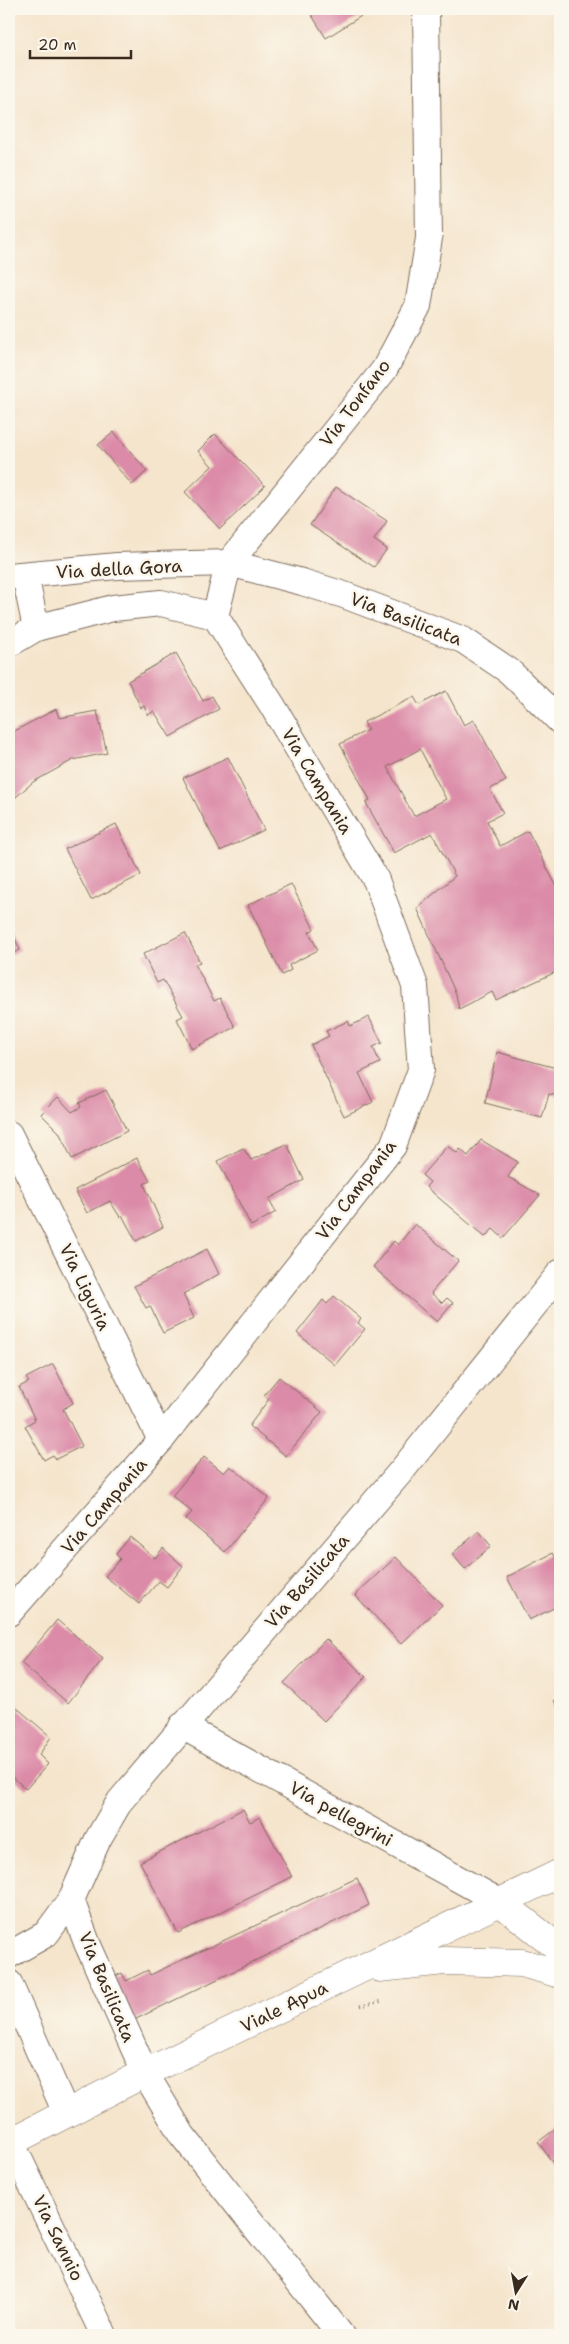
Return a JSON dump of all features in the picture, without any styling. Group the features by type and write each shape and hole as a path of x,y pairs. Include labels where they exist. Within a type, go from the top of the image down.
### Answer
{"street":[{"name":"Via Tonfano","path":"228,564 384,370 418,306 430,238 426,9"},
{"name":"Via della Gora","path":"17,575 117,566 228,564"},
{"path":"9,644 36,628 113,608 161,603 215,616 228,564"},
{"name":"Via Basilicata","path":"228,564 344,595 463,640 509,670 560,720"},
{"path":"17,575 36,628"},
{"name":"Via Campania","path":"9,1613 161,1440 393,1146 421,1070 415,986 376,880 272,705 215,616"},
{"name":"Via Liguria","path":"9,1134 161,1440"},
{"name":"Via Basilicata","path":"9,1955 46,1934 71,1900 98,1839 120,1801 403,1469 560,1273"},
{"name":"Via pellegrini","path":"182,1726 500,1902"},
{"name":"Viale Apua","path":"10,2142 144,2073 560,1873"},
{"name":"Via Basilicata","path":"71,1900 87,1943 144,2073 182,2135 340,2335"},
{"path":"500,1902 560,1949"},
{"path":"361,1970 444,1961 502,1962 522,1963 560,1974"},
{"path":"9,1983 66,2113"},
{"name":"Via Sannio","path":"10,2142 104,2335"}],"path":[{"path":"352,2008 389,1999"}],"building":[{"path":"308,9 368,9 369,11 326,38"},
{"path":"114,432 147,471 132,485 98,445"},
{"path":"215,434 265,486 220,529 185,492 212,466 198,451"},
{"path":"336,487 387,521 374,540 387,549 374,567 310,525"},
{"path":"176,653 203,701 212,696 219,709 170,737 154,711 148,715 144,706 141,708 128,681"},
{"path":"446,691 464,725 474,720 506,781 490,789 503,813 487,821 500,846 528,831 560,893 560,970 496,1000 492,992 459,1009 456,994 417,908 455,876 432,833 394,853 366,803 370,800 340,744 368,730 364,722 414,697 419,705","holes":["420,749 446,799 414,816 387,767"]},
{"path":"56,709 59,718 97,711 107,753 73,760 33,782 9,803 9,734"},
{"path":"228,757 264,830 220,851 183,778"},
{"path":"116,824 141,875 91,900 65,849"},
{"path":"291,884 314,929 309,932 318,950 289,965 291,970 282,975 248,905"},
{"path":"9,925 20,950 9,956"},
{"path":"185,933 200,962 195,964 214,1001 220,998 235,1027 192,1049 177,1019 183,1016 163,980 157,983 143,954"},
{"path":"369,1017 382,1043 373,1047 380,1063 359,1073 373,1102 344,1116 311,1045 329,1036 326,1031 348,1021 350,1026"},
{"path":"497,1052 560,1069 559,1096 549,1094 542,1118 485,1103"},
{"path":"106,1090 127,1131 72,1159 59,1132 41,1114 58,1097 72,1112 81,1107 79,1103"},
{"path":"481,1140 518,1162 508,1177 540,1195 503,1238 493,1229 485,1237 426,1187 430,1182 422,1175 447,1146 457,1153 460,1149 468,1156"},
{"path":"287,1144 304,1180 269,1199 276,1212 251,1226 218,1161 243,1148 251,1160"},
{"path":"137,1158 150,1181 144,1184 163,1227 136,1241 122,1215 120,1217 110,1201 87,1213 75,1190"},
{"path":"415,1224 458,1261 431,1293 442,1303 447,1298 453,1303 437,1322 373,1267 394,1241 398,1245"},
{"path":"207,1249 219,1274 183,1294 194,1318 163,1333 150,1306 146,1308 134,1286"},
{"path":"334,1296 361,1319 358,1323 365,1329 335,1365 297,1333 323,1300 327,1304"},
{"path":"53,1364 73,1403 63,1409 82,1446 56,1459 53,1455 44,1460 25,1426 35,1420 19,1387 29,1382 26,1378"},
{"path":"279,1377 322,1412 286,1456 249,1426 269,1399 264,1395"},
{"path":"204,1457 224,1473 230,1466 269,1498 225,1552 186,1519 192,1512 172,1496"},
{"path":"479,1531 491,1546 465,1569 452,1554"},
{"path":"130,1537 155,1558 163,1548 183,1566 167,1587 159,1581 139,1604 105,1576 120,1559 116,1554"},
{"path":"553,1553 557,1560 560,1559 560,1605 529,1620 507,1577"},
{"path":"396,1557 442,1605 401,1644 355,1595"},
{"path":"57,1620 103,1659 68,1703 21,1663"},
{"path":"326,1639 366,1677 324,1721 284,1683"},
{"path":"560,1697 560,1713 554,1700"},
{"path":"9,1701 51,1737 39,1755 48,1764 26,1789 9,1774"},
{"path":"243,1809 250,1822 260,1817 292,1877 178,1933 140,1862"},
{"path":"357,1878 369,1905 132,2021 113,1977 122,1973 126,1981 148,1970 150,1975"},
{"path":"558,2127 560,2130 560,2173 538,2142"}]}
